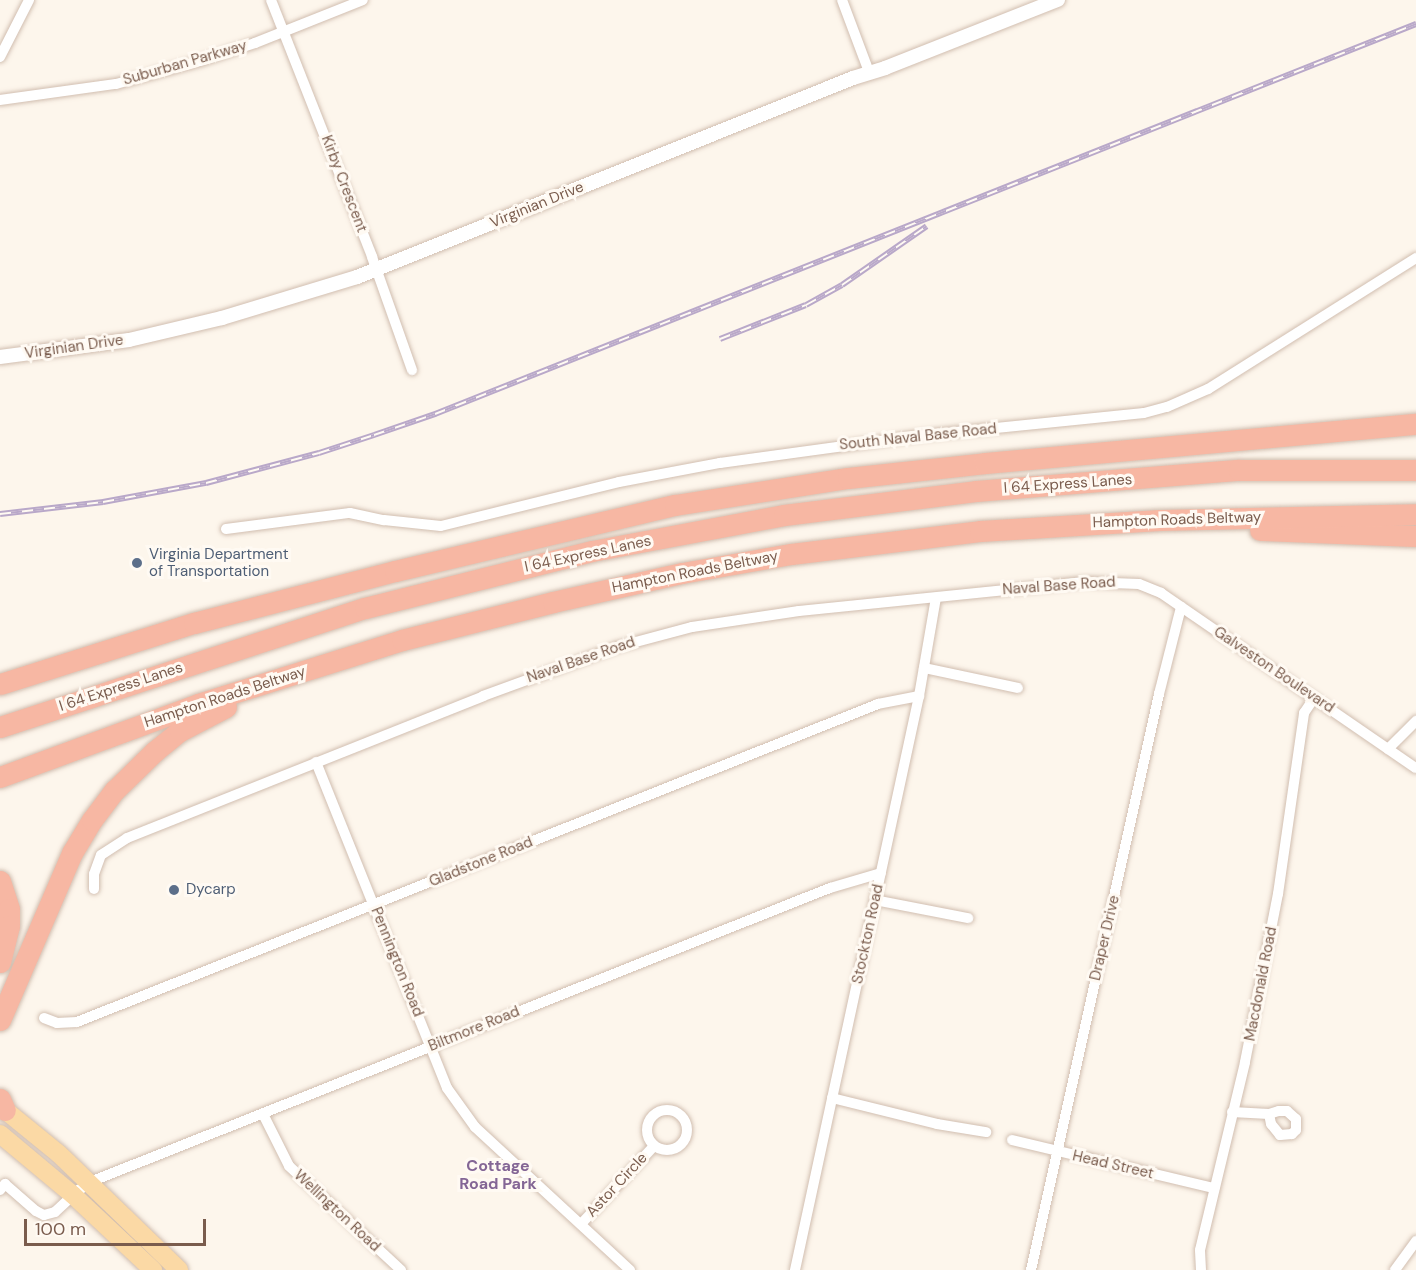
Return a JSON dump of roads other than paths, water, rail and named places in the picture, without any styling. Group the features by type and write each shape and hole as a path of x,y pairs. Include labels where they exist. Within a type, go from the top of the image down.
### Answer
{"highway":[{"path":"0,684 194,623 395,571 675,505 848,478 1008,461 1388,427 1416,422"},
{"path":"1196,475 1239,470 1416,470"},
{"path":"1196,475 1416,476"},
{"name":"I 64 Express Lanes","path":"0,727 365,608 592,551 784,515 882,502 1076,483 1196,475"},
{"name":"Hampton Roads Beltway","path":"0,777 198,704 353,655 445,628 639,582 790,554 891,541 1070,524 1415,514"},
{"path":"891,541 982,541 1154,530 1225,529 1416,536"},
{"path":"0,671 168,619 345,574 395,571"},
{"path":"2,1011 78,841 109,797 137,766 180,731 209,713 353,655"},
{"path":"0,882 9,909 9,926 0,962"}],"main road":[{"path":"2,1105 89,1182 179,1270"},
{"path":"0,1134 73,1195 153,1270"}],"street":[{"path":"0,57 29,0"},
{"name":"Kirby Crescent","path":"271,0 376,269 412,370"},
{"name":"Suburban Parkway","path":"0,100 116,84 200,61 284,32 363,0"},
{"path":"842,0 869,72"},
{"name":"Virginian Drive","path":"0,357 129,339 222,318 376,269 869,72 1058,0"},
{"name":"South Naval Base Road","path":"226,529 350,513 384,520 441,526 619,482 720,463 917,436 1152,411 1208,390 1416,258"},
{"name":"Naval Base Road","path":"94,889 96,864 107,848 316,762 525,680 650,637 692,627 799,610 1085,582 1128,582"},
{"name":"Galveston Boulevard","path":"1128,582 1150,588 1181,607 1416,768"},
{"name":"Stockton Road","path":"795,1270 919,696 936,598"},
{"name":"Draper Drive","path":"1031,1270 1159,694 1181,607"},
{"path":"924,668 1018,688"},
{"name":"Gladstone Road","path":"44,1018 57,1023 77,1022 878,704 919,696"},
{"name":"Macdonald Road","path":"1201,1270 1200,1250 1278,894 1304,713 1314,698"},
{"path":"1388,749 1416,721"},
{"name":"Pennington Road","path":"316,762 447,1088 475,1127 630,1270"},
{"name":"Biltmore Road","path":"0,1190 5,1184 36,1211 44,1215 63,1207 89,1182 830,888 881,873"},
{"path":"875,900 968,918"},
{"path":"832,1098 937,1124 986,1132"},
{"path":"1232,1112 1269,1114"},
{"name":"Wellington Road","path":"263,1114 289,1166 401,1270"},
{"name":"Head Street","path":"1012,1140 1058,1153 1214,1188"},
{"name":"Astor Circle","path":"581,1224 654,1146"},
{"path":"1395,1270 1416,1241"}],"railway":[{"path":"0,514 103,502 206,483 319,453 435,414 1416,24"},
{"path":"720,339 806,305 842,285 927,226"}],"place":[{"name":"Virginia Department of Transportation","path":"137,563"},
{"name":"Dycarp","path":"174,890"}],"district":[{"name":"Cottage Road Park","path":"498,1175"}]}
